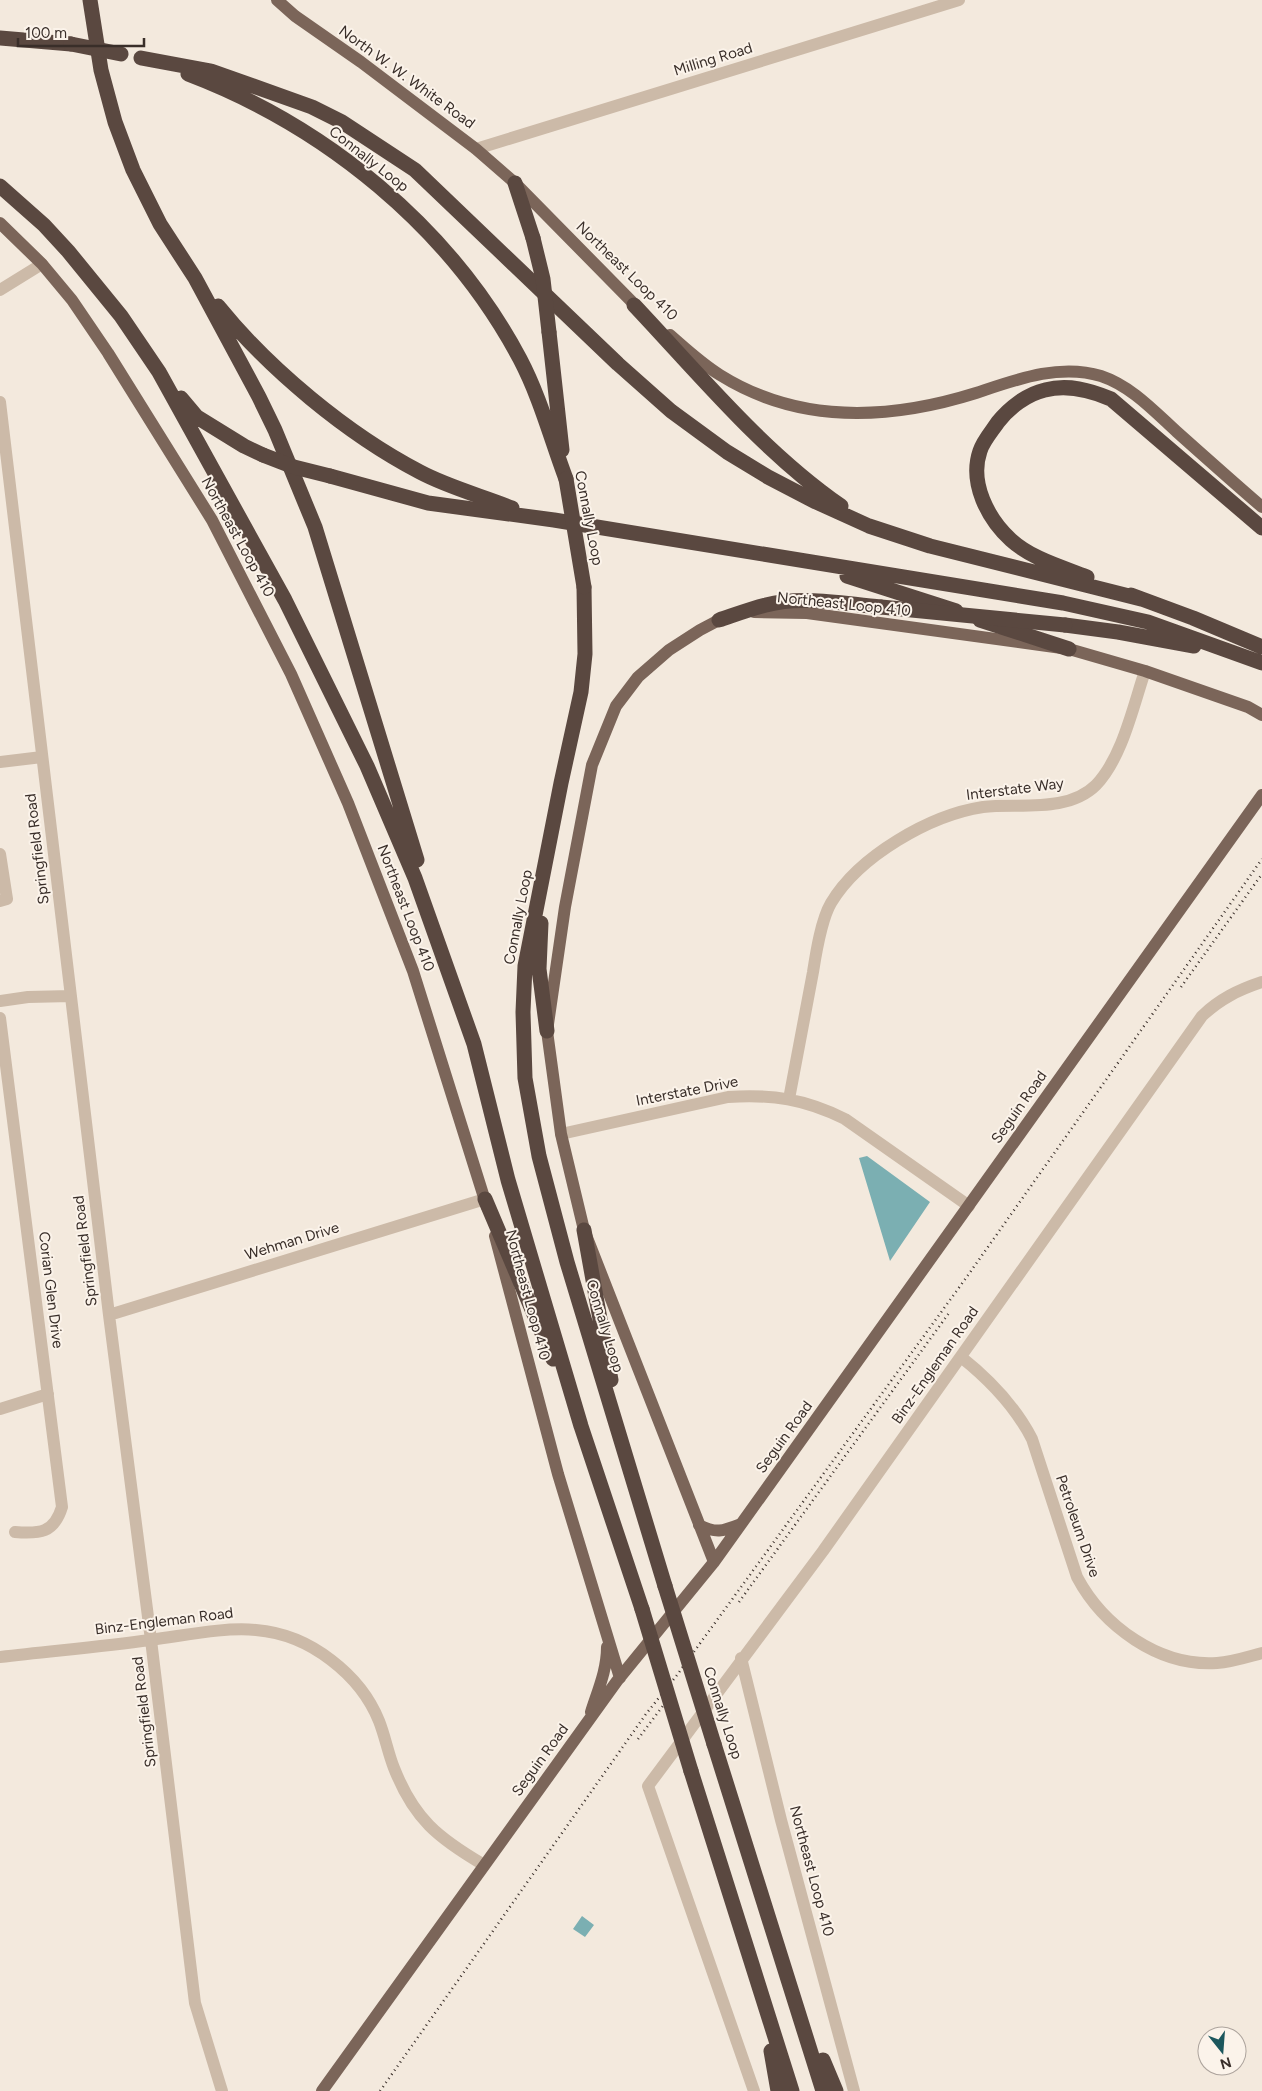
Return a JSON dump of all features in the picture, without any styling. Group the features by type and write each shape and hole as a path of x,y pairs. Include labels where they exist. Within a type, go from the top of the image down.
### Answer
{"highway":[{"path":"90,0 101,70 115,122 133,170 160,224 194,278 276,430 315,527 474,1044 508,1180 581,1426 642,1609 792,2091"},
{"name":"Connally Loop","path":"0,38 71,44 141,58 210,82 268,110 337,154 390,196 437,241 475,288 500,324 520,360 539,403 566,479 584,587 585,646 581,692 525,966 523,1012 525,1078 539,1156 567,1262 664,1586 824,2091"},
{"path":"141,58 211,71 282,96 342,122 380,145 415,170 618,364 671,411 727,452 768,477 816,502 869,526 930,546 1141,599"},
{"path":"515,183 533,238 543,279 566,479"},
{"path":"0,186 44,225 68,250 122,316 159,372 285,600 367,766 415,878 474,1044"},
{"path":"194,278 240,334 268,361 351,430 420,472 516,510 554,520"},
{"path":"634,304 772,451 820,491 869,526"},
{"path":"159,372 198,417 244,446 294,467 428,503 554,520 1063,602 1148,622 1262,663"},
{"path":"1262,528 1111,399 1093,391 1062,388 1043,390 1018,402 997,424 980,451 977,470 980,491 988,512 1012,541 1029,553 1262,647"},
{"path":"793,559 1069,649"},
{"path":"719,620 767,604 818,602 1065,625 1118,632 1242,655"},
{"path":"543,876 540,969 547,1031"},
{"path":"485,1199 581,1426"},
{"path":"584,1230 624,1453"},
{"path":"759,1983 778,2091"},
{"path":"797,2001 836,2091"}],"main road":[{"name":"North W. W. White Road","path":"277,0 295,16 368,67 476,149 515,183"},
{"name":"Northeast Loop 410","path":"515,183 634,304 690,353 720,375 757,394 787,405 818,410 854,414 886,413 927,406 1036,375 1074,372 1101,376 1120,384 1142,401 1262,507"},
{"name":"Northeast Loop 410","path":"0,223 42,264 72,300 161,436 212,520 291,674 348,803 413,972 485,1199 558,1474 620,1678"},
{"name":"Northeast Loop 410","path":"714,1562 584,1230 561,1134 547,1031 565,907 592,765 616,706 638,677 669,650 719,620 756,612 807,613 1069,649 1145,672 1248,707 1261,715"},
{"name":"Seguin Road","path":"322,2091 587,1722 620,1678 714,1562 1262,794"},
{"path":"699,1525 719,1532 741,1524"},
{"path":"587,1722 607,1661 607,1637"}],"street":[{"name":"Milling Road","path":"476,149 960,0"},
{"path":"0,290 42,264"},
{"name":"Springfield Road","path":"0,402 109,1315 152,1640 195,2003 222,2091"},
{"name":"Interstate Way","path":"789,1099 819,938 830,904 840,891 855,874 894,843 932,822 963,811 1067,801 1085,794 1103,775 1119,746 1145,672"},
{"path":"0,762 42,757"},
{"path":"0,854 3,900"},
{"name":"Binz-Engleman Road","path":"754,2091 648,1786 741,1658 817,1559 1202,1016 1218,1002 1238,990 1262,982"},
{"path":"0,1001 28,997 71,996"},
{"name":"Corian Glen Drive","path":"0,1018 62,1507 59,1516 51,1528 36,1533 15,1532"},
{"name":"Interstate Drive","path":"561,1134 728,1097 754,1096 789,1099 814,1106 845,1119 969,1206"},
{"name":"Wehman Drive","path":"109,1315 485,1199"},
{"name":"Petroleum Drive","path":"961,1357 985,1376 1007,1400 1025,1425 1032,1439 1077,1577 1093,1602 1119,1628 1129,1636 1160,1653 1187,1661 1217,1663 1262,1653"},
{"path":"0,1409 48,1394"},
{"name":"Binz-Engleman Road","path":"0,1657 152,1640 219,1629 258,1629 272,1631 300,1640 319,1651 356,1682 371,1705 379,1722 395,1769 413,1808 422,1819 449,1843 484,1866"},
{"name":"Northeast Loop 410","path":"741,1658 781,1820 854,2091"}],"water":[{"path":"867,1156 930,1202 890,1261 859,1158"},
{"path":"582,1916 594,1925 585,1937 573,1929"}],"railway":[{"path":"380,2091 646,1714 677,1675 966,1278 1262,859"},
{"path":"1181,987 1262,874"},
{"path":"739,1602 949,1313"},
{"path":"638,1739 668,1699"}]}
